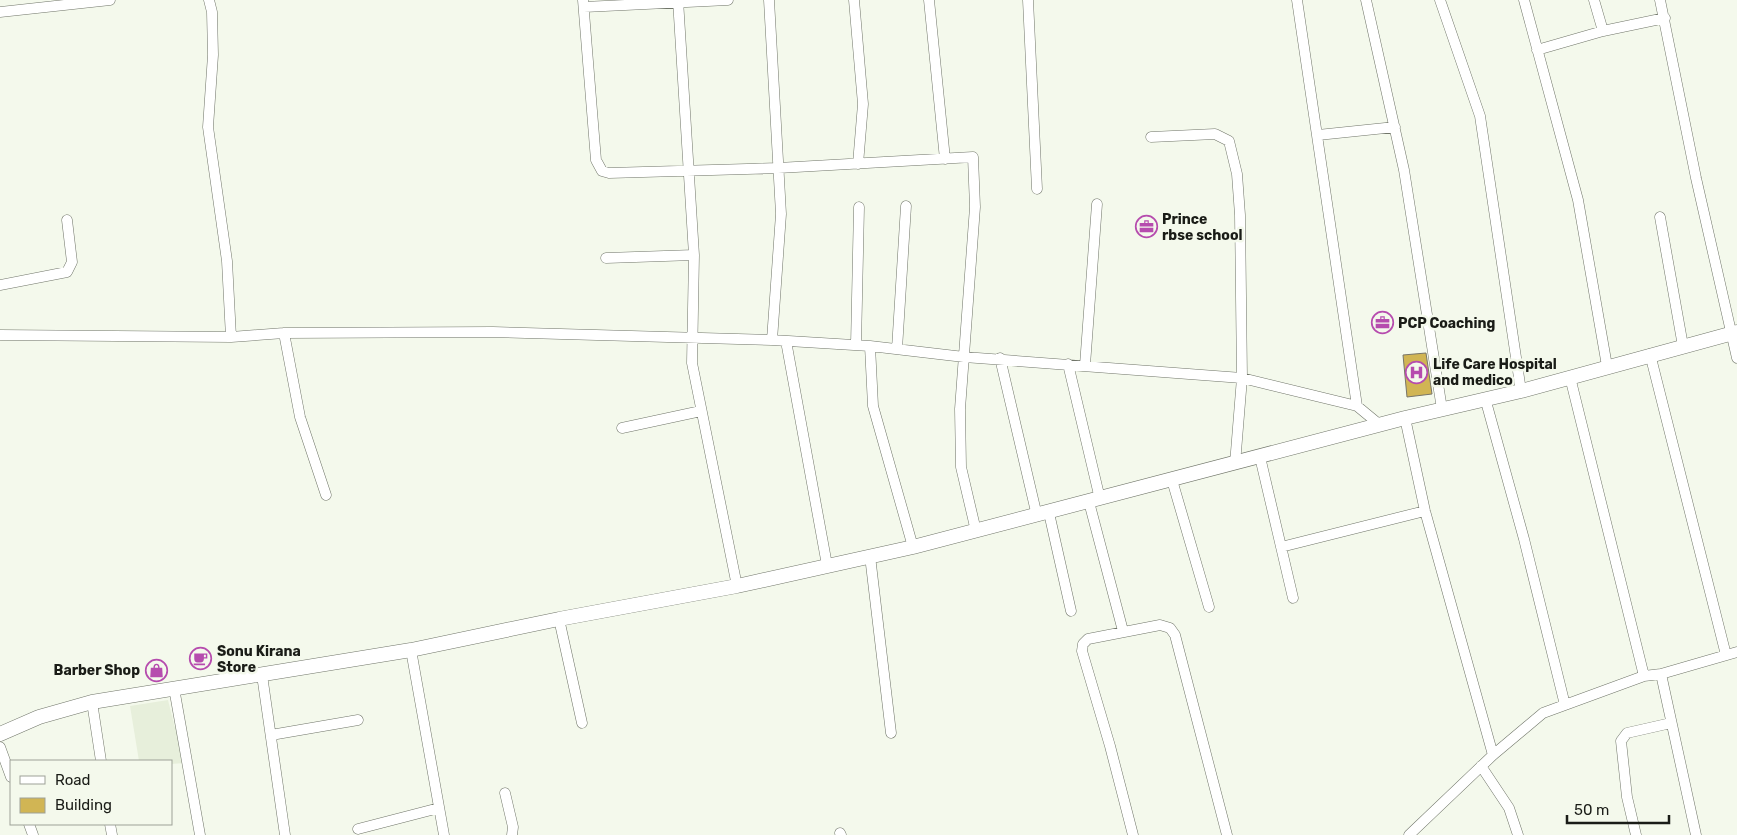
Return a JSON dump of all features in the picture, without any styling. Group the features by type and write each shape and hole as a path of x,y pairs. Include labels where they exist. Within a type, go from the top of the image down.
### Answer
{"street":[{"path":"0,12 110,0"},
{"path":"209,0 212,12 213,55 208,127 227,261 231,337"},
{"path":"728,0 584,3 595,148 599,166 602,171 609,173 690,172 973,157 975,207 960,392 961,467 976,531"},
{"path":"769,0 780,234 772,340"},
{"path":"854,0 863,104 858,164"},
{"path":"929,0 945,159"},
{"path":"1028,0 1037,189"},
{"path":"1297,0 1357,406"},
{"path":"1366,0 1395,127 1442,409"},
{"path":"1440,0 1476,100 1482,124 1521,391"},
{"path":"1524,0 1578,200 1607,366"},
{"path":"1594,0 1602,31"},
{"path":"1660,0 1696,178 1734,333 1737,358"},
{"path":"678,1 694,254 692,362 737,586"},
{"path":"1537,50 1602,31 1665,18"},
{"path":"1318,135 1395,127"},
{"path":"1151,137 1215,134 1229,141 1237,174 1240,215 1242,378 1235,464"},
{"path":"1085,365 1097,204"},
{"path":"898,349 906,206"},
{"path":"856,345 859,207"},
{"path":"1660,217 1683,346"},
{"path":"0,285 67,272 72,262 68,220"},
{"path":"606,258 694,254"},
{"path":"0,335 231,337 284,333 492,332 772,340 856,345 964,357 1000,358 1242,378 1357,406 1380,425"},
{"path":"284,333 300,418 326,495"},
{"path":"0,734 39,717 92,702 411,650 559,618 737,586 914,547 1405,418 1521,391 1650,354 1734,333"},
{"path":"786,341 827,566"},
{"path":"870,346 874,406 914,547"},
{"path":"1650,354 1726,655"},
{"path":"1000,358 1072,611"},
{"path":"1068,364 1094,501 1123,631"},
{"path":"1570,377 1644,676"},
{"path":"1485,398 1524,538 1565,705"},
{"path":"622,428 701,411"},
{"path":"1405,418 1425,510 1493,755"},
{"path":"1260,457 1293,598"},
{"path":"1172,480 1208,607"},
{"path":"1282,547 1425,510"},
{"path":"870,556 891,733"},
{"path":"559,618 582,723"},
{"path":"1133,835 1110,746 1082,651 1083,644 1088,639 1160,625 1170,628 1176,634 1227,835"},
{"path":"411,650 444,835"},
{"path":"1409,835 1493,755 1543,713 1644,676 1661,674 1737,652"},
{"path":"1661,674 1696,835"},
{"path":"262,675 285,835"},
{"path":"174,688 200,835"},
{"path":"92,702 101,760"},
{"path":"271,735 358,720"},
{"path":"1636,835 1627,797 1621,741 1628,733 1671,723"},
{"path":"0,747 10,774"},
{"path":"1482,766 1509,808 1518,835"},
{"path":"505,793 513,827 512,835"},
{"path":"358,829 439,808"}],"shaded area":[{"path":"168,700 175,728 178,728 185,763 172,764 172,760 139,760 130,706"}],"building":[{"path":"1426,353 1432,394 1407,397 1403,355"}],"place":[{"name":"Prince rbse school","path":"1146,227"},
{"name":"PCP Coaching","path":"1382,323"},
{"name":"Life Care Hospital and medico","path":"1417,372"},
{"name":"Sonu Kirana Store","path":"201,659"},
{"name":"Barber Shop","path":"156,670"}]}
